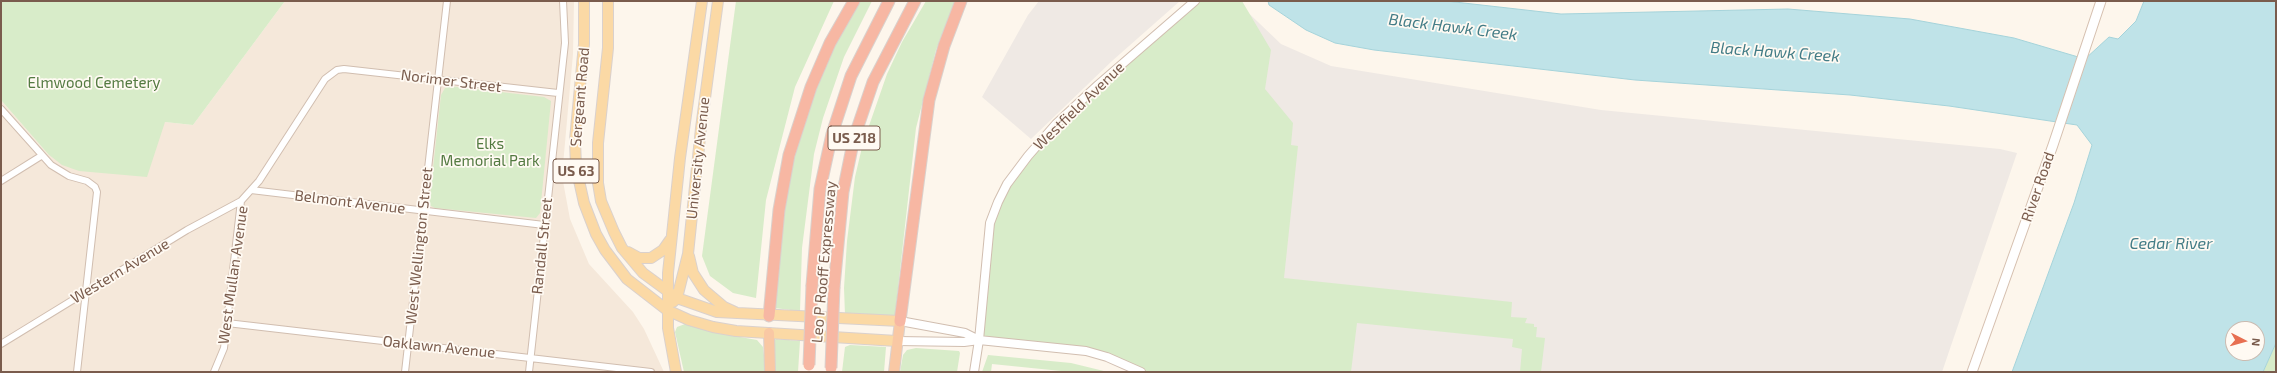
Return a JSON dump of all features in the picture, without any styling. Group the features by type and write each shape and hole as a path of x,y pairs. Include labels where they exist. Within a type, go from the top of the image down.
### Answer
{"highway":[{"path":"769,316 779,210 789,155 814,80 830,43 854,1"},
{"name":"Leo P Rooff Expressway","path":"809,368 812,285 820,189 832,134 851,76 889,1"},
{"name":"Leo P Rooff Expressway","path":"831,370 834,287 843,192 860,118 885,56 916,1"},
{"path":"894,372 929,100 944,46 962,1"},
{"path":"769,333 770,372"}],"main road":[{"name":"Sergeant Road","path":"584,1 584,44 575,140 576,167 582,197 596,234 615,266 637,288 667,310 689,320 713,327 769,333 897,341"},
{"name":"Sergeant Road","path":"608,1 608,48 598,144 598,183 607,217 622,248 643,273 666,292 710,311 741,315 900,322"},
{"name":"University Avenue","path":"676,372 667,310 666,292 671,236 702,1"},
{"name":"University Avenue","path":"667,310 677,298 688,254 701,128 718,1"},
{"name":"River Road","path":"1972,372 2053,145 2102,1"},
{"path":"622,248 639,258 651,258 663,250 671,236"},
{"path":"688,254 693,273 704,290 724,307 741,315"},
{"path":"769,316 769,333"}],"street":[{"name":"West Wellington Street","path":"405,372 447,1"},
{"name":"Randall Street","path":"528,372 565,42 563,1"},
{"name":"Westfield Avenue","path":"974,372 979,340 990,223 1007,184 1028,156 1056,124 1194,1"},
{"name":"Norimer Street","path":"344,69 558,94"},
{"name":"West Mullan Avenue","path":"214,372 224,348 241,201 252,190 325,79 330,73 344,69"},
{"path":"1,109 41,156 60,171 92,183 96,192 77,372"},
{"path":"1,181 41,156"},
{"name":"Belmont Avenue","path":"252,190 544,225"},
{"name":"Western Avenue","path":"1,344 187,230 241,201"},
{"path":"900,322 965,333 979,340"},
{"name":"Oaklawn Avenue","path":"226,323 651,372"},
{"path":"897,341 964,342 979,340 1086,351 1107,357 1141,372"}],"shaded area":[{"path":"285,1 574,1 573,54 562,176 570,219 589,264 633,312 644,329 664,372 1,372 1,100 48,154 165,122 193,125"},
{"path":"1039,1 1180,1 1112,61 1031,139 982,97 1028,15"},
{"path":"1236,1 1281,44 1331,66 1601,110 2000,149 2017,153 1942,372 1167,372"}],"green space":[{"name":"Elmwood Cemetery","path":"1,1 285,1 193,125 165,122 147,177 79,171 62,165 48,154 1,100"},
{"path":"736,1 834,1 795,87 766,200 756,298 733,293 710,276 702,256"},
{"path":"860,1 872,1 844,57 823,118 814,154 802,248 800,311 774,308 786,189 802,123 831,50"},
{"path":"926,1 955,1 936,50 916,128 895,315 893,317 845,315 844,288 847,241 855,177 863,143 887,74 902,42"},
{"path":"1195,1 1242,1 1271,50 1265,89 1293,123 1291,145 1298,146 1284,278 1512,302 1511,317 1527,318 1525,323 1534,324 1534,327 1537,327 1536,337 1545,338 1541,372 1520,372 1522,349 1512,347 1513,339 1357,323 1351,372 1141,372 1107,357 979,340 990,223 998,202 1056,124"},
{"name":"Elks Memorial Park","path":"449,86 544,97 551,101 540,213 536,218 435,208 429,205 441,95 445,88"},
{"path":"685,324 718,333 757,340 763,347 766,372 684,372 675,332 677,327"},
{"path":"776,339 800,341 798,372 774,372 774,341"},
{"path":"2276,343 2276,372 2263,372"},
{"path":"850,345 886,347 884,372 842,372 845,347"},
{"path":"916,348 959,351 957,372 900,372 903,355 907,350"},
{"path":"988,355 1071,363 1108,372 1071,372 992,364 991,372 982,372"}],"water":[{"path":"1268,1 1446,1 1561,14 1788,9 1910,19 2014,38 2085,59 2109,37 2118,39 2136,21 2144,1 2276,1 2276,343 2263,372 2012,372 2074,203 2092,145 2077,125 1949,106 1850,95 1635,80 1374,50 1335,43 1306,30 1269,5"}],"water label":[{"name":"Black Hawk Creek","path":"1453,27"},
{"name":"Black Hawk Creek","path":"1775,52"},
{"name":"Cedar River","path":"2171,244"}]}
